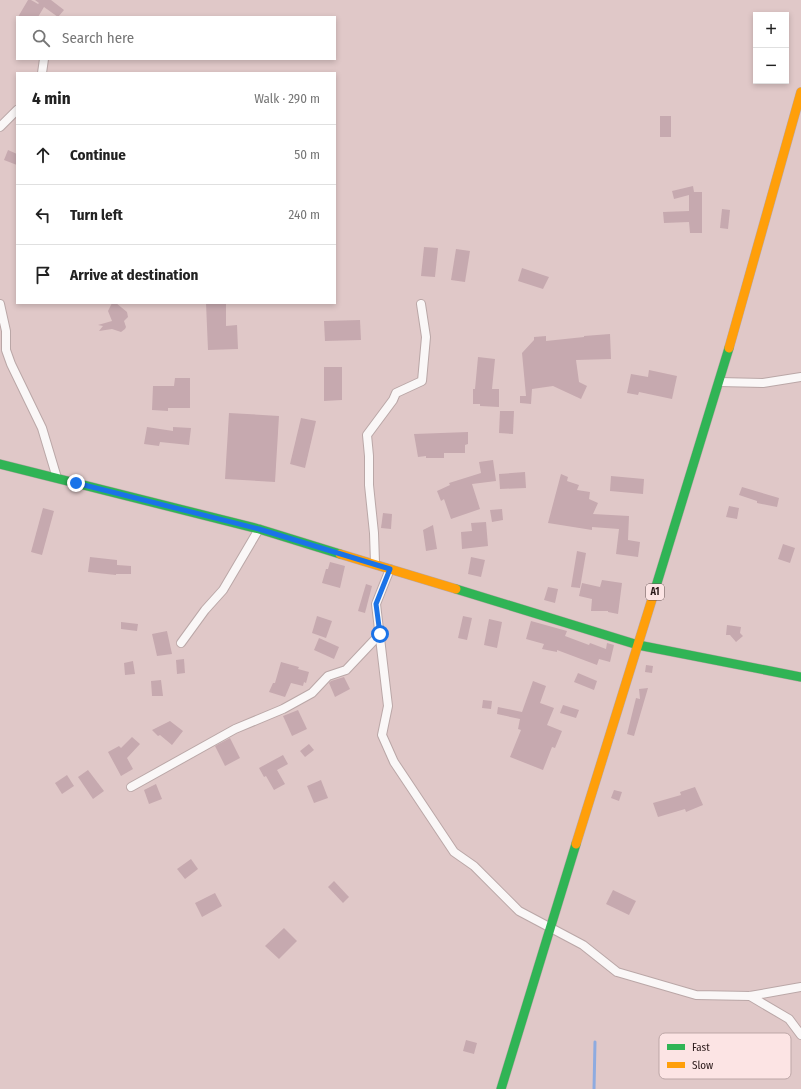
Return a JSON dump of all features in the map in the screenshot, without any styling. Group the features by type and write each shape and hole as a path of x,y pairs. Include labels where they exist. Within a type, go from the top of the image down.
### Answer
{"main road":[{"name":"A1","path":"500,1089 719,382 801,92"},
{"path":"0,464 259,529 375,563 390,569 638,645 801,677"}],"street":[{"path":"42,72 44,60"},
{"path":"0,127 16,111"},
{"path":"0,304 6,331 6,350 11,364 42,428 57,478"},
{"path":"375,563 367,435 393,400 396,393 422,381 426,337 421,304"},
{"path":"719,382 763,383 801,377"},
{"path":"181,643 205,610 223,590 259,529"},
{"path":"390,569 376,604 388,706 382,735 394,762 454,852 474,866 520,911 583,945 617,972 696,995 750,996 801,988"},
{"path":"132,787 235,729 283,709 312,693 328,676 346,670 380,634"},
{"path":"750,996 789,1019 801,1035"}],"building":[{"path":"28,0 38,4 39,3 35,0 51,0 64,10 59,16 57,16 44,7 39,16 19,16"},
{"path":"660,116 671,116 671,137 660,137"},
{"path":"8,150 16,154 16,165 4,160"},
{"path":"693,186 694,192 702,192 702,233 690,233 689,222 664,223 663,212 689,211 689,195 674,199 672,191"},
{"path":"722,209 730,210 728,229 720,228"},
{"path":"424,247 438,248 435,277 421,276"},
{"path":"456,249 470,251 465,282 451,280"},
{"path":"522,268 549,277 543,289 518,281"},
{"path":"112,304 117,304 127,312 128,317 124,321 126,327 125,329 121,332 112,329 99,331 103,326 98,325 112,321 108,311"},
{"path":"206,304 226,304 226,326 237,325 238,349 208,350"},
{"path":"360,320 361,340 325,341 324,321"},
{"path":"610,334 611,359 576,360 579,382 587,386 581,399 553,386 532,389 531,404 520,403 520,396 526,396 522,353 534,340 534,337 546,336 546,341"},
{"path":"478,357 495,359 492,389 499,389 499,407 473,404 473,389 475,389"},
{"path":"324,367 342,367 342,400 324,401"},
{"path":"649,370 677,376 672,399 639,392 638,395 627,393 631,374 648,377"},
{"path":"175,378 190,378 190,408 168,408 168,411 152,410 153,386 174,386"},
{"path":"500,411 514,411 513,434 499,433"},
{"path":"229,413 279,416 275,482 225,479"},
{"path":"301,418 316,421 305,468 290,464"},
{"path":"147,427 173,431 173,427 191,428 189,445 160,442 159,446 144,444"},
{"path":"468,432 468,444 465,445 465,453 444,453 444,458 426,458 426,456 418,457 414,434"},
{"path":"493,460 496,481 472,484 480,509 451,519 444,499 441,501 437,491 450,485 449,483 481,473 479,462"},
{"path":"525,472 526,488 500,489 499,474"},
{"path":"561,474 568,477 567,481 579,485 577,490 590,492 589,499 598,503 593,514 629,516 628,540 640,542 638,557 616,554 619,529 592,527 592,530 548,523"},
{"path":"611,476 644,479 643,494 610,491"},
{"path":"742,487 779,498 777,507 757,503 757,501 739,495"},
{"path":"729,506 739,508 737,519 726,517"},
{"path":"43,508 54,511 42,555 31,552"},
{"path":"502,509 503,520 492,522 490,510"},
{"path":"383,513 392,514 391,529 381,528"},
{"path":"486,522 488,546 462,549 461,532 472,531 471,523"},
{"path":"433,525 437,549 426,551 423,530"},
{"path":"783,544 795,548 790,563 778,559"},
{"path":"577,551 586,553 580,588 571,587"},
{"path":"90,557 117,560 117,565 131,566 131,574 116,575 88,572"},
{"path":"471,557 485,560 481,577 468,574"},
{"path":"330,562 345,566 340,588 322,583 326,569 328,569"},
{"path":"602,580 622,583 618,614 608,611 591,611 592,599 579,596 582,583 600,587"},
{"path":"366,584 372,586 365,613 358,611"},
{"path":"548,587 558,589 555,603 544,600"},
{"path":"317,616 332,621 326,638 312,633"},
{"path":"463,616 472,618 467,640 458,638"},
{"path":"489,619 502,622 497,648 484,645"},
{"path":"531,621 567,631 565,636 589,645 590,643 606,649 607,643 614,645 610,662 599,659 597,665 557,650 557,652 542,649 544,644 526,639"},
{"path":"121,622 138,624 137,631 121,629"},
{"path":"727,625 741,627 740,633 743,636 736,642 730,635 726,635"},
{"path":"167,631 172,654 157,656 152,634"},
{"path":"319,638 339,647 334,659 314,650"},
{"path":"184,659 185,673 177,674 176,660"},
{"path":"133,661 135,674 125,675 124,663"},
{"path":"281,662 299,667 298,669 309,672 306,683 304,682 303,686 291,683 285,697 269,692 273,683 275,683"},
{"path":"646,665 653,666 652,673 645,672"},
{"path":"578,673 597,681 594,690 574,682"},
{"path":"344,677 350,689 335,697 329,683"},
{"path":"161,680 163,696 152,696 151,681"},
{"path":"533,681 546,686 540,703 554,708 547,725 562,731 555,748 552,747 543,770 510,757 521,730 518,729 520,719 497,714 498,707 522,712"},
{"path":"648,688 634,736 627,734 636,698 640,699 639,689"},
{"path":"483,700 492,701 491,709 482,708"},
{"path":"563,705 579,710 576,718 560,713"},
{"path":"298,710 307,729 292,736 283,716"},
{"path":"170,721 183,731 172,745 152,730"},
{"path":"132,737 140,744 127,758 133,769 121,776 108,752 119,746 121,748"},
{"path":"230,738 240,758 225,766 215,746"},
{"path":"309,744 314,750 305,757 300,751"},
{"path":"283,755 288,764 277,770 285,784 274,790 266,776 264,777 259,768"},
{"path":"88,770 104,791 93,799 78,777"},
{"path":"67,775 74,786 62,794 55,783"},
{"path":"321,780 328,798 314,803 307,786"},
{"path":"156,784 162,799 149,804 144,790"},
{"path":"695,787 703,805 686,812 685,809 658,817 653,803 681,795 680,792"},
{"path":"614,790 622,792 619,801 611,798"},
{"path":"191,859 198,869 185,879 177,869"},
{"path":"334,881 349,897 343,903 328,887"},
{"path":"613,890 636,901 629,915 606,904"},
{"path":"215,893 222,906 202,917 195,903"},
{"path":"284,928 297,941 279,959 265,946"},
{"path":"466,1040 477,1043 474,1054 463,1051"}],"waterway":[{"path":"594,1089 595,1042"}],"traffic: fast":[{"path":"653,596 729,348"},
{"path":"0,464 259,529 340,554"},
{"path":"456,589 638,645 801,677"},
{"path":"501,1089 576,844"}],"traffic: slow":[{"path":"729,348 801,92"},
{"path":"340,554 456,589"},
{"path":"576,844 653,596"}],"route":[{"path":"76,483 259,529 375,563 390,569 376,604 380,634"}]}
